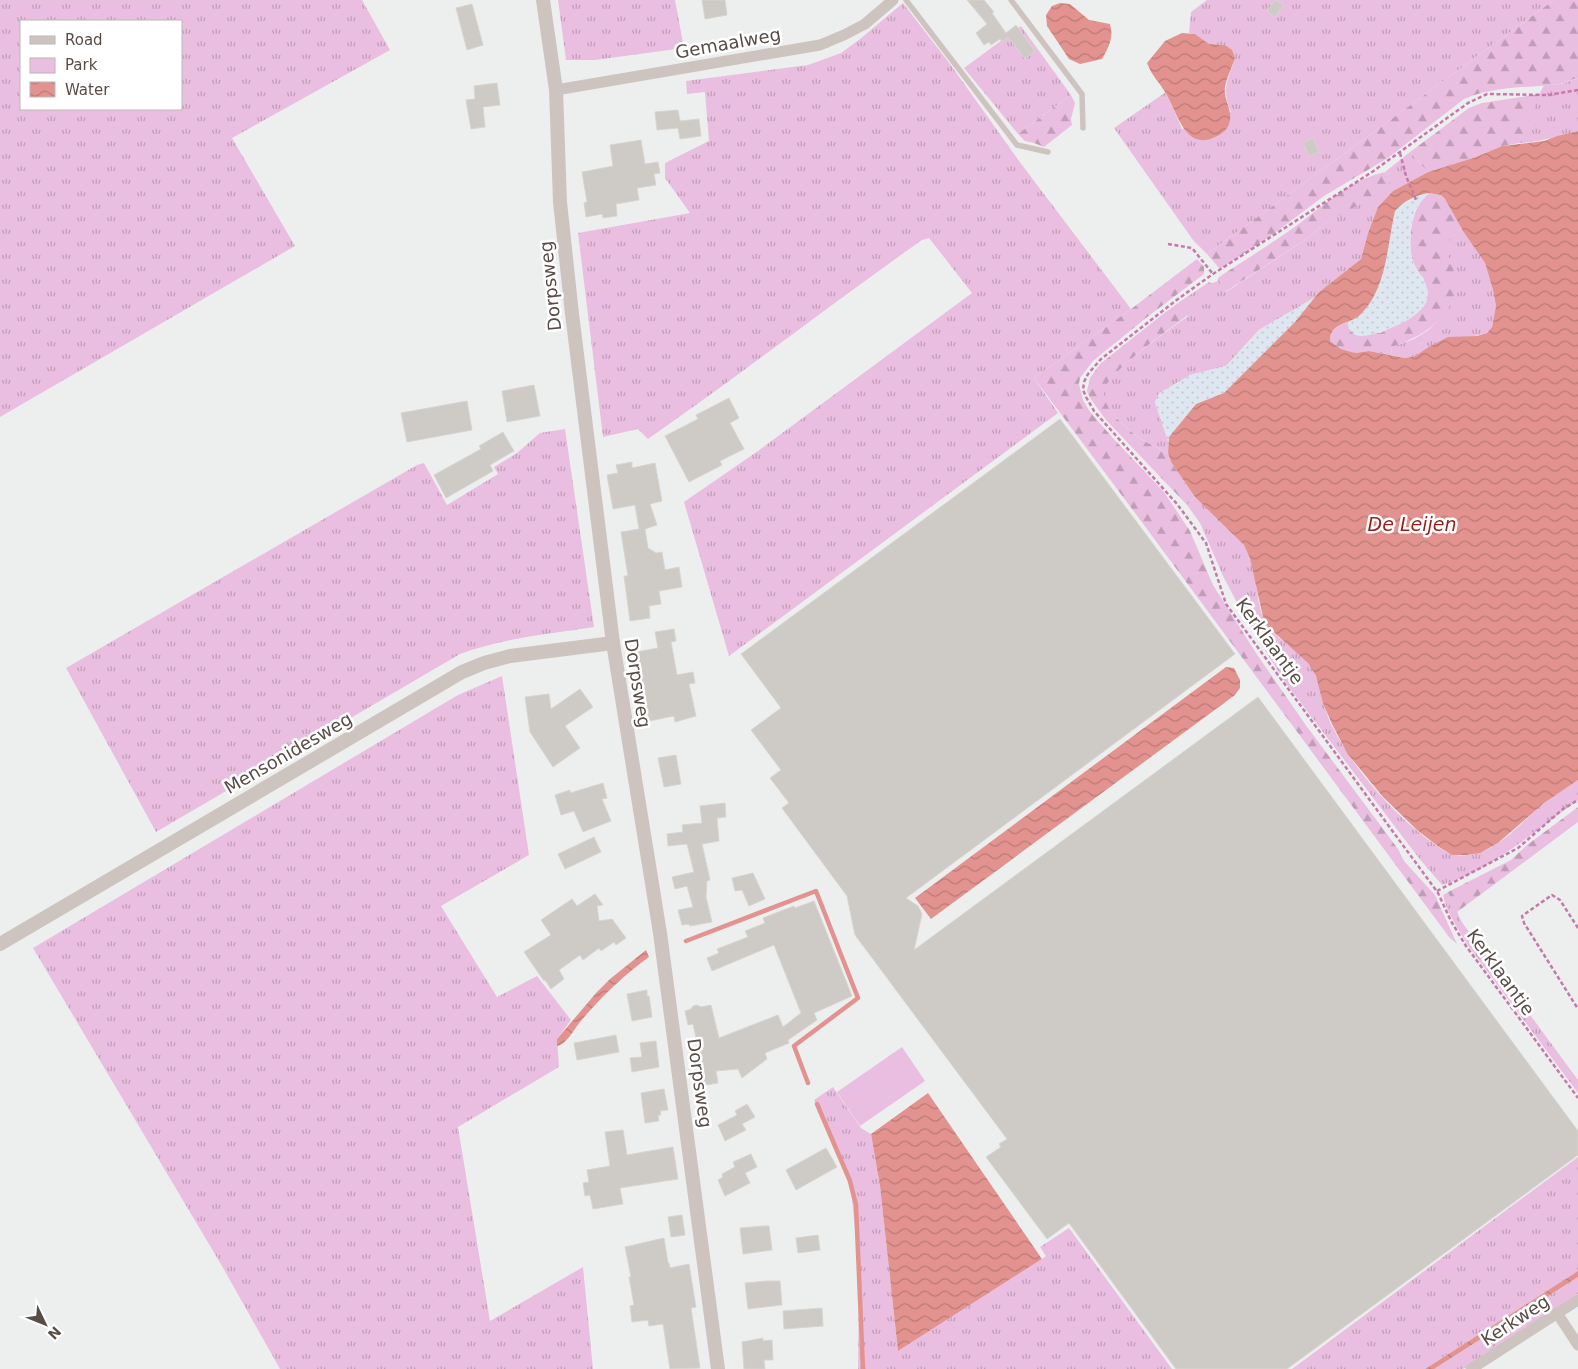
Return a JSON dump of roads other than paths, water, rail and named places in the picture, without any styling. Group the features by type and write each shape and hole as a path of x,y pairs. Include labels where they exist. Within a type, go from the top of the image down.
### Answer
{"street":[{"name":"Dorpsweg","path":"543,0 556,90 560,202 572,314 613,643 660,934 718,1369"},
{"name":"Gemaalweg","path":"556,90 820,44 866,24 893,0"},
{"name":"Mensonidesweg","path":"0,944 462,672 484,663 510,656 613,643"},
{"name":"Kerkweg","path":"1471,1369 1578,1300"},
{"path":"1558,1313 1578,1345"}],"lane":[{"path":"906,0 1017,145 1048,152"},
{"path":"1011,0 1082,94 1083,128"}],"water":[{"path":"1060,3 1070,4 1089,20 1110,24 1110,42 1102,59 1080,64 1069,59 1047,26 1046,15 1052,6"},
{"path":"1182,33 1195,34 1209,44 1225,45 1232,50 1235,58 1225,87 1225,96 1230,115 1229,124 1219,135 1204,140 1196,139 1183,127 1147,63 1165,41"},
{"name":"De Leijen","path":"1578,131 1578,780 1544,803 1498,843 1480,853 1452,855 1417,830 1383,797 1347,753 1332,724 1323,703 1316,676 1308,663 1268,627 1263,617 1250,558 1244,545 1195,497 1171,462 1168,453 1169,437 1196,404 1224,393 1295,322 1319,292 1361,259 1378,207 1393,191 1428,172 1476,157 1502,146 1544,141","holes":["1429,193 1441,195 1485,263 1496,306 1492,327 1487,333 1477,336 1448,337 1415,356 1405,358 1369,351 1355,353 1341,349 1330,341 1331,335 1337,327 1360,315 1376,293 1385,266 1395,211 1410,199 1420,195"]},
{"path":"1226,667 1234,668 1240,680 1240,688 1235,695 931,919 915,898"},
{"path":"646,950 649,957 613,987 580,1022 567,1039 557,1046 557,1039 596,993"},
{"path":"928,1093 1042,1259 898,1351 880,1186 871,1134"},
{"path":"1578,1271 1578,1277 1434,1369 1425,1369"}],"waterway":[{"path":"686,941 816,891 858,998 794,1046 808,1083"},
{"path":"817,1104 850,1181 856,1205 863,1369"}]}
